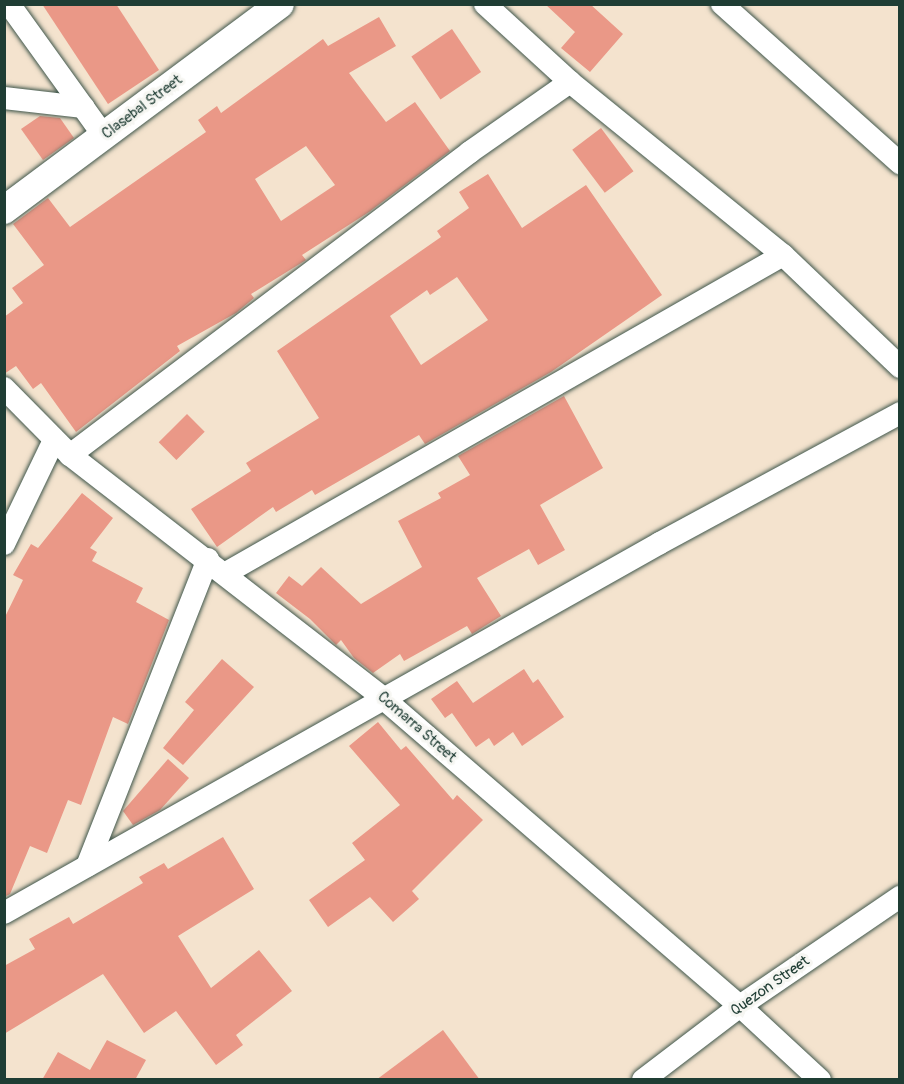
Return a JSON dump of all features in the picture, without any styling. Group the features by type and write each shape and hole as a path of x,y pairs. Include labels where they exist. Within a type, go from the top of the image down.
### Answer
{"street":[{"path":"9,4 103,135"},
{"name":"Clasebal Street","path":"4,210 280,4"},
{"path":"485,4 570,82 783,255 900,367"},
{"path":"722,4 900,163"},
{"path":"4,544 62,447 570,82"},
{"path":"4,98 83,107"},
{"path":"226,573 783,255"},
{"name":"Comarra Street","path":"4,388 62,447 226,573 384,699 740,1006 820,1080"},
{"path":"4,913 900,413"},
{"path":"87,866 208,559"},
{"name":"Quezon Street","path":"644,1080 740,1006 900,897"}],"building":[{"path":"42,4 116,4 159,70 108,104"},
{"path":"545,4 590,4 623,34 590,72 561,48 575,32"},
{"path":"379,17 396,46 349,73 386,122 415,102 450,151 369,212 302,255 306,260 251,294 254,298 236,313 177,346 180,351 76,432 41,383 33,389 16,366 4,374 4,317 23,303 12,288 44,265 13,224 48,198 70,227 206,132 198,120 217,106 221,113 323,39 328,46","holes":["306,146 335,185 281,221 255,179"]},
{"path":"452,29 481,72 440,100 411,56"},
{"path":"40,116 60,118 74,138 43,160 21,129"},
{"path":"601,128 633,171 605,193 572,150"},
{"path":"488,174 522,228 586,185 662,295 551,372 425,444 419,435 315,495 312,490 276,512 273,507 217,547 191,509 251,471 246,463 319,418 277,351 441,237 437,231 469,208 459,192","holes":["457,277 488,320 421,365 390,316 427,290 430,295"]},
{"path":"564,396 603,468 540,505 565,550 538,565 529,549 477,578 501,616 472,634 467,626 404,661 400,654 373,673 354,658 341,640 336,645 310,619 276,593 289,576 302,586 321,567 361,604 422,567 398,521 441,498 438,493 470,475 458,456"},
{"path":"187,414 205,432 176,460 159,442"},
{"path":"82,493 113,518 90,548 97,552 92,561 143,588 136,602 169,620 128,724 113,717 81,805 68,800 47,853 30,846 10,894 4,897 4,619 23,580 13,575 31,544 38,548"},
{"path":"222,659 254,687 183,765 163,748 194,710 185,702"},
{"path":"524,669 533,683 538,679 564,717 522,746 513,732 494,746 489,738 476,747 452,713 445,718 431,699 457,681 473,703"},
{"path":"378,722 401,750 406,746 453,800 457,795 483,820 412,891 419,899 393,922 370,897 328,927 309,900 365,860 352,843 400,805 349,746"},
{"path":"168,759 189,778 160,810 133,825 123,811"},
{"path":"223,837 254,889 178,936 211,988 259,950 292,991 236,1035 243,1045 216,1065 176,1011 144,1033 103,974 4,1034 4,966 35,949 29,939 69,917 73,924 143,883 139,877 164,863 168,869"},
{"path":"443,1030 480,1080 376,1080"},
{"path":"107,1040 146,1060 135,1080 42,1080 58,1052 90,1070"}]}
